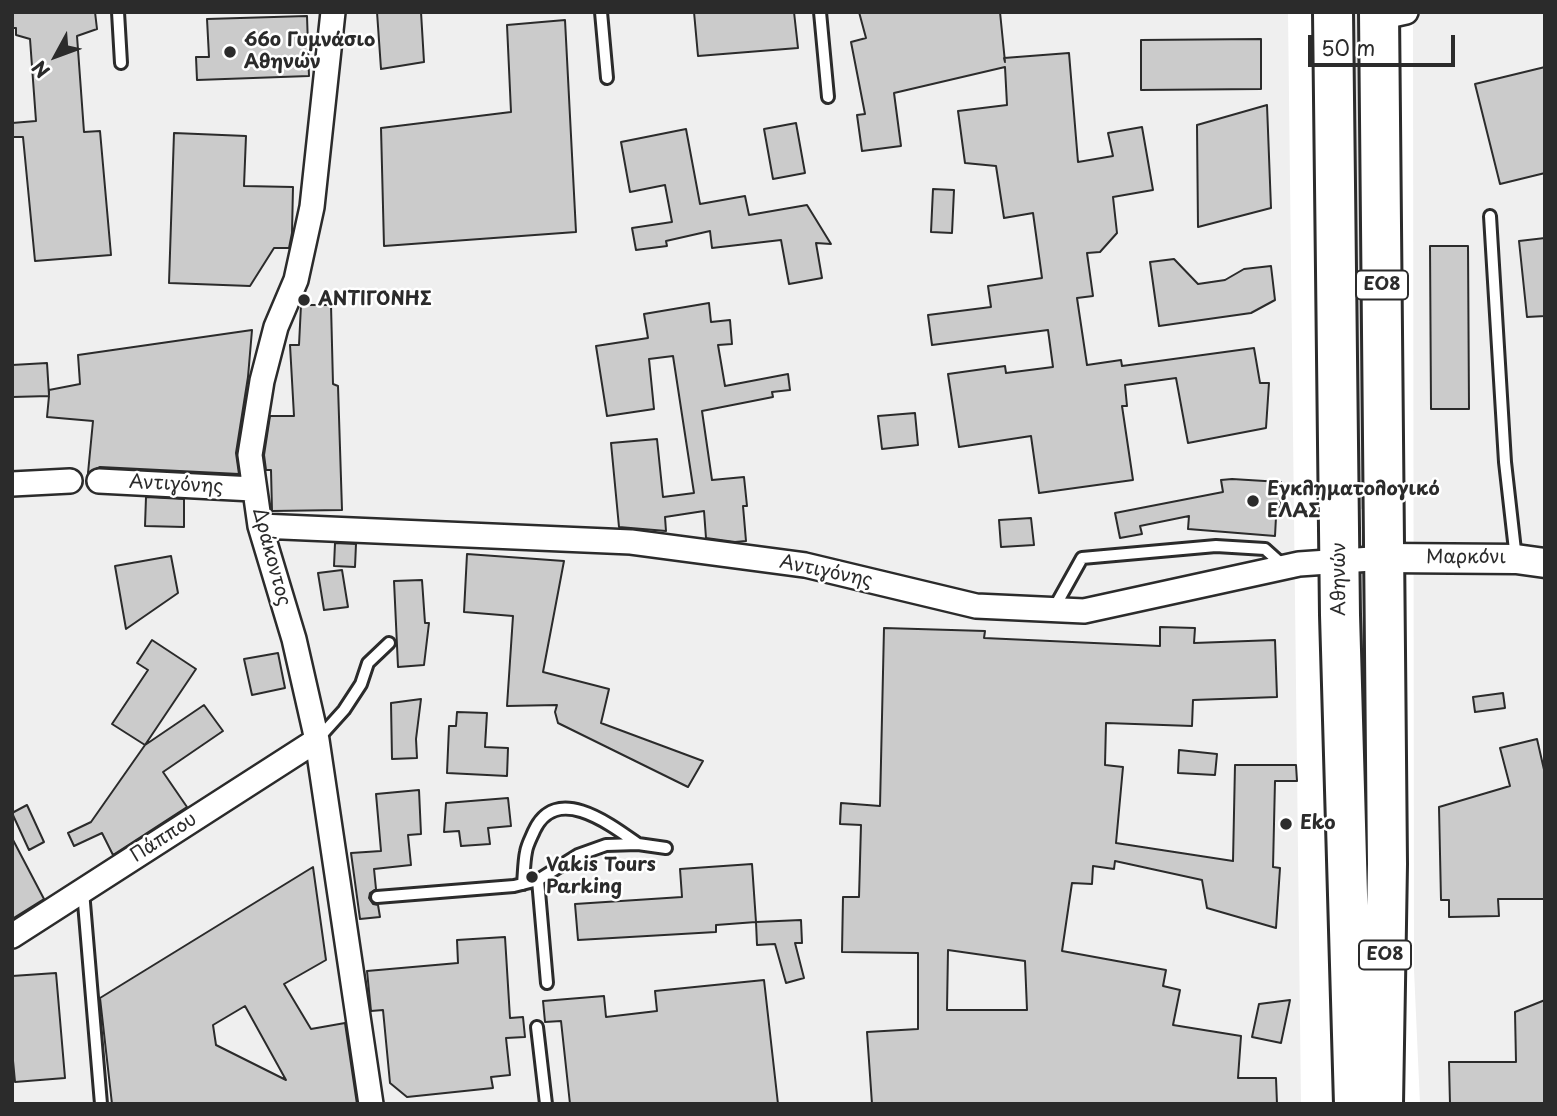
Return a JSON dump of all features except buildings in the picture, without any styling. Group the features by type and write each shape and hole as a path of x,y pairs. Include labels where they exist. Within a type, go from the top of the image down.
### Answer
{"highway":[{"name":"Αθηνών","path":"1334,12 1340,615 1354,1104"},
{"name":"ΕΟ8","path":"1383,1104 1387,864 1388,14"},
{"path":"1387,864 1400,937 1407,1104"},
{"path":"1331,1104 1330,1046 1346,869"}],"street":[{"name":"Δράκοντος","path":"333,12 312,207 296,280 276,327 262,381 250,455 260,526 294,639 317,740 345,898 371,1104"},
{"path":"12,484 70,481"},
{"name":"Αντιγόνης","path":"99,481 253,489"},
{"name":"Αντιγόνης","path":"260,526 631,542 805,565 976,606 1084,611 1285,567 1341,559 1386,558"},
{"name":"Μαρκόνι","path":"1386,558 1516,559 1545,564"},
{"name":"Πάππου","path":"12,936 317,740"}],"lane":[{"path":"118,12 121,63"},
{"path":"601,12 607,78"},
{"path":"820,12 828,97"},
{"path":"1490,216 1505,462 1516,559"},
{"path":"1053,610 1082,558 1216,546 1265,549 1285,567"},
{"path":"317,740 344,710 361,684 368,663 389,643"},
{"path":"523,884 526,850 540,819 558,808 574,809 605,820 638,844"},
{"path":"377,897 523,884 538,880 587,852 606,845 638,844 666,848"},
{"path":"538,880 547,983"},
{"path":"83,891 101,1104"},
{"path":"537,1027 546,1104"}],"shaded area":[{"path":"12,12 1288,12 1301,1104 12,1104"},
{"path":"1346,12 1361,12 1368,508 1361,509"},
{"path":"1413,12 1545,12 1545,1104 1420,1104 1414,970"}],"place":[{"name":"66ο Γυμνάσιο Αθηνών","path":"230,52"},
{"name":"ΑΝΤΙΓΟΝΗΣ","path":"304,300"},
{"name":"Εγκληματολογικό ΕΛΑΣ","path":"1253,501"},
{"name":"Eko","path":"1286,824"},
{"name":"Vakis Tours Parking","path":"532,877"}]}
